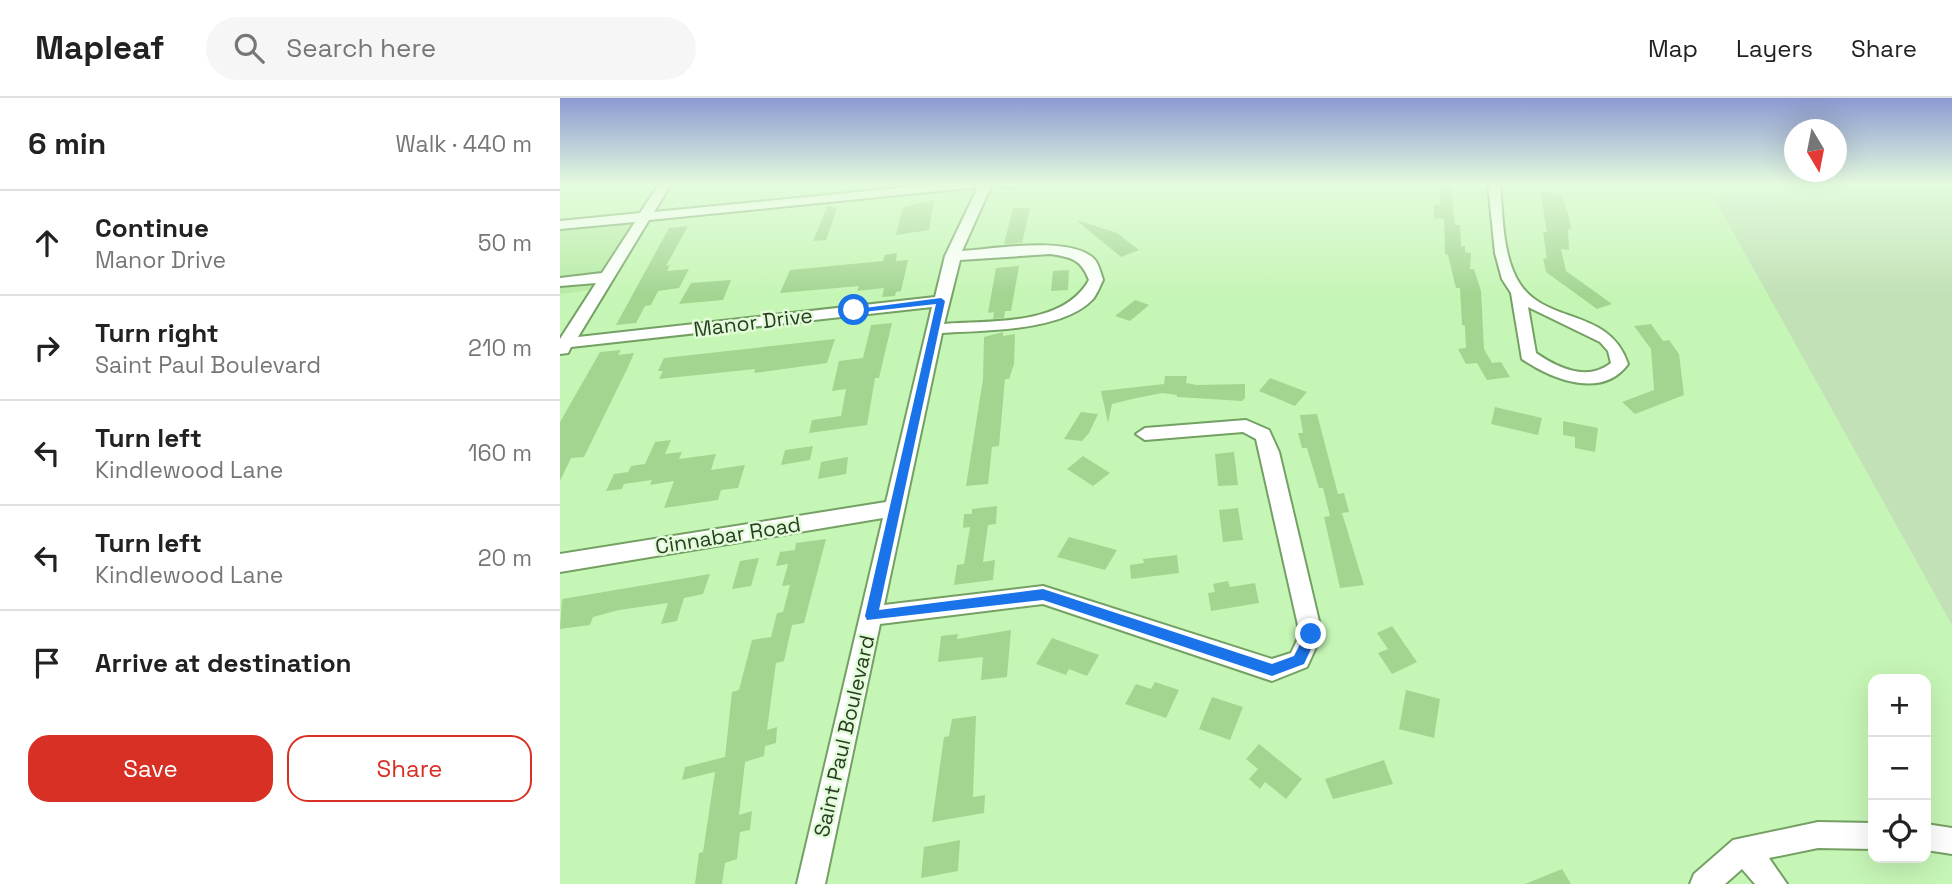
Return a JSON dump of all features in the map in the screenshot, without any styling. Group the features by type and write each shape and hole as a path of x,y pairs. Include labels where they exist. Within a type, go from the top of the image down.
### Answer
{"street":[{"path":"560,226 610,221"},
{"path":"563,348 643,221"},
{"name":"Saint Paul Boulevard","path":"811,884 941,301 952,256 969,221"},
{"path":"1499,221 1505,266 1518,292 1528,355 1542,366 1583,380 1613,371 1619,363 1619,352 1607,338 1555,314 1518,292"},
{"path":"935,329 1053,316 1082,303 1092,292 1096,279 1089,262 1066,251 952,256"},
{"path":"560,282 607,277"},
{"name":"Manor Drive","path":"563,348 941,301"},
{"path":"871,616 1043,595 1272,670 1299,660 1311,634 1270,452 1263,435 1246,426 1145,434"},
{"name":"Cinnabar Road","path":"560,563 895,508"},
{"path":"1704,884 1743,850 1818,835 1868,836"},
{"path":"1931,838 1952,841"},
{"path":"1743,850 1773,884"}],"shaded area":[{"path":"1727,221 1952,221 1952,625"},
{"path":"629,222 632,228 592,290 560,294 560,229"}],"building":[{"path":"821,221 833,221 826,240 813,241"},
{"path":"900,221 931,221 929,230 896,235"},
{"path":"1010,221 1027,221 1022,243 1004,244"},
{"path":"1077,221 1117,233 1139,250 1121,257"},
{"path":"1444,221 1454,221 1455,225 1460,225 1461,246 1465,246 1465,252 1471,253 1470,269 1474,269 1481,291 1484,349 1492,363 1501,362 1510,377 1487,380 1477,363 1466,364 1458,349 1466,348 1460,288 1456,288 1448,255 1445,254"},
{"path":"1545,221 1569,221 1569,250 1561,249 1566,271 1612,304 1597,309 1546,272 1543,232 1547,232"},
{"path":"688,226 666,266 670,265 667,271 689,269 679,288 658,291 651,305 645,306 636,323 616,325 669,228"},
{"path":"897,253 896,261 908,260 901,291 896,292 895,296 882,297 884,288 857,291 859,286 780,293 790,270 883,261 885,255"},
{"path":"1019,266 1011,311 1005,311 1004,318 993,319 994,312 988,313 996,268"},
{"path":"1069,270 1068,290 1051,291 1053,271"},
{"path":"731,280 723,300 679,304 691,283"},
{"path":"1135,300 1149,305 1130,321 1115,316"},
{"path":"892,323 879,378 875,378 867,425 809,433 812,420 841,416 846,389 832,391 839,361 863,358 871,325"},
{"path":"1651,324 1663,341 1669,340 1679,354 1684,395 1635,414 1622,402 1654,390 1651,349 1634,326"},
{"path":"1003,332 1003,336 1015,334 1014,364 1009,379 1005,379 999,446 992,447 988,484 966,486 983,379 984,337"},
{"path":"835,339 827,363 754,373 755,369 659,379 663,371 658,371 664,358"},
{"path":"621,350 618,355 634,353 629,365 584,457 571,458 560,481 560,422 600,352"},
{"path":"1165,376 1187,376 1186,383 1197,385 1245,384 1245,398 1242,401 1177,397 1162,393 1112,404 1108,423 1101,391 1164,384"},
{"path":"1270,378 1307,392 1295,406 1259,391"},
{"path":"1495,407 1542,418 1538,435 1491,424"},
{"path":"1081,412 1098,414 1089,433 1082,441 1064,439"},
{"path":"1317,414 1338,494 1344,493 1349,512 1342,513 1364,585 1340,588 1324,517 1330,516 1323,488 1319,488 1307,448 1302,448 1298,433 1303,433 1300,415"},
{"path":"1563,421 1598,428 1595,452 1575,448 1575,437 1563,435"},
{"path":"671,440 665,454 682,452 679,459 716,454 711,470 745,465 738,488 721,490 718,500 664,508 674,481 650,485 652,480 624,484 622,489 606,491 614,474 628,472 631,466 645,464 655,442"},
{"path":"813,446 810,460 781,465 785,450"},
{"path":"1234,452 1238,485 1218,486 1215,454"},
{"path":"1083,456 1110,473 1093,486 1067,469"},
{"path":"848,457 846,474 818,479 821,462"},
{"path":"997,506 996,524 988,525 983,562 995,560 993,580 954,585 957,565 964,564 970,527 963,528 964,514 972,514 972,509"},
{"path":"1238,508 1243,540 1223,542 1219,510"},
{"path":"1069,537 1117,550 1105,570 1057,557"},
{"path":"826,539 804,623 792,625 784,661 776,663 767,730 777,727 776,743 765,746 764,756 745,762 739,815 752,811 750,830 740,832 737,859 725,863 722,884 695,884 699,853 703,852 715,772 682,780 685,767 725,757 732,692 739,690 752,640 771,637 777,613 783,612 790,585 782,586 788,564 776,566 780,552 795,550 796,543"},
{"path":"1177,555 1179,573 1131,579 1130,565 1144,563 1143,559"},
{"path":"759,558 751,586 732,589 740,561"},
{"path":"710,574 703,594 684,598 677,621 661,624 668,603 619,610 593,617 590,625 560,629 562,599"},
{"path":"1228,581 1230,587 1255,583 1259,603 1211,611 1208,593 1215,592 1213,584"},
{"path":"1392,626 1417,662 1392,674 1378,653 1388,649 1377,633"},
{"path":"1011,630 1007,677 981,680 983,657 938,662 941,636 958,634 957,639"},
{"path":"1052,638 1099,655 1087,676 1069,669 1066,675 1036,664"},
{"path":"1155,682 1179,690 1166,718 1125,704 1136,684 1151,689"},
{"path":"1406,690 1440,699 1434,738 1399,729"},
{"path":"1212,697 1243,707 1230,740 1199,729"},
{"path":"976,716 973,797 985,795 984,813 932,822 944,737 949,736 952,719"},
{"path":"1259,744 1302,779 1286,799 1265,782 1260,789 1249,779 1258,769 1246,759"},
{"path":"1384,760 1393,784 1333,799 1325,779"},
{"path":"960,840 958,871 921,878 924,847"},
{"path":"1562,869 1571,884 1525,884"}],"route":[{"path":"854,310 941,301 871,616 1043,595 1272,670 1299,660 1311,634"}]}
